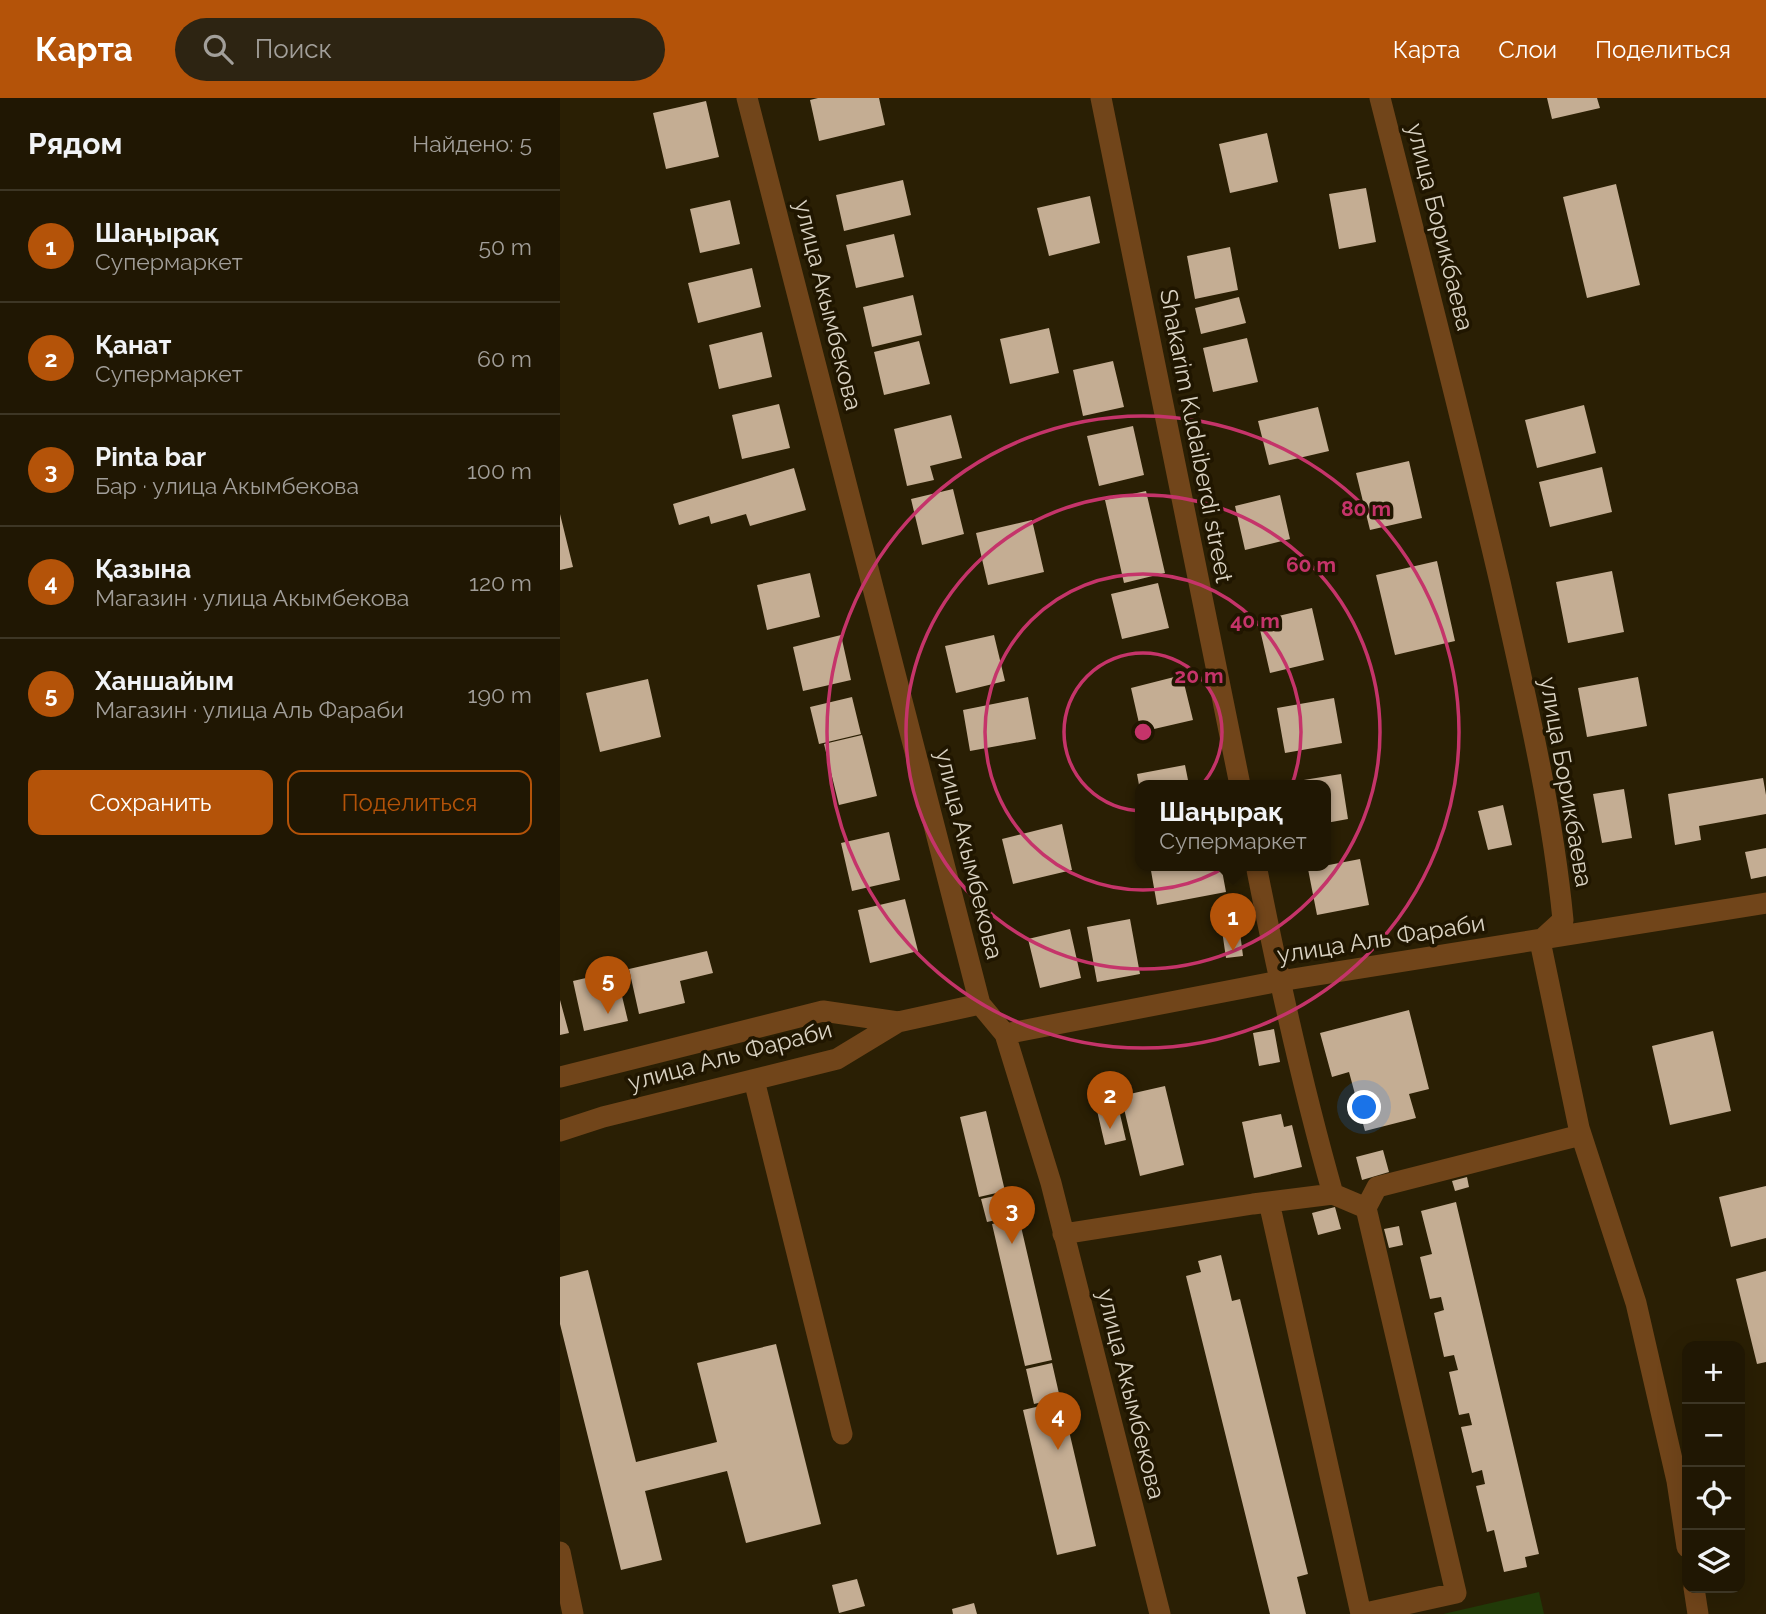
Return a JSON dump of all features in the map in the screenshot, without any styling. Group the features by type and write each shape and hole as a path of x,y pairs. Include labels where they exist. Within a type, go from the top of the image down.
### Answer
{"street":[{"name":"улица Акымбекова","path":"747,98 980,1004 1005,1034 1051,1184 1160,1614"},
{"name":"Shakarim Kudaiberdi street","path":"1101,98 1239,780"},
{"name":"улица Борикбаева","path":"1380,98 1469,447 1529,708 1557,863 1563,920 1540,941"},
{"path":"1257,871 1312,1121 1333,1194"},
{"name":"улица Аль Фараби","path":"1005,1034 1280,981 1766,903"},
{"path":"1540,941 1581,1135 1636,1303 1677,1481 1684,1530"},
{"path":"898,1021 980,1004"},
{"name":"улица Аль Фараби","path":"560,1077 823,1011 898,1021"},
{"name":"улица Аль Фараби","path":"560,1131 603,1117 837,1059 898,1021"},
{"path":"754,1080 842,1434"},
{"path":"1269,1202 1361,1614 1456,1593 1366,1208 1377,1186 1581,1135"},
{"path":"1063,1234 1333,1194 1366,1208"},
{"path":"560,1552 573,1614"},
{"path":"1695,1593 1698,1614"}],"green space":[{"path":"1539,1592 1544,1614 1443,1614"}],"building":[{"path":"879,98 885,125 819,141 810,100"},
{"path":"1547,98 1597,98 1600,108 1552,119"},
{"path":"706,101 719,157 666,169 653,113"},
{"path":"1267,133 1278,182 1230,193 1219,144"},
{"path":"903,180 911,215 844,231 836,195"},
{"path":"1616,184 1640,285 1587,298 1563,197"},
{"path":"1366,188 1376,242 1339,249 1329,194"},
{"path":"1090,196 1100,243 1049,256 1037,208"},
{"path":"730,200 740,244 700,253 690,209"},
{"path":"894,234 904,277 856,288 846,245"},
{"path":"1230,247 1238,290 1195,299 1187,256"},
{"path":"752,268 761,307 698,323 688,283"},
{"path":"913,295 922,335 872,347 863,307"},
{"path":"1239,297 1246,323 1201,334 1195,308"},
{"path":"1049,328 1059,373 1010,384 1000,339"},
{"path":"762,332 772,377 719,389 709,345"},
{"path":"1247,338 1258,382 1213,392 1203,348"},
{"path":"919,341 930,384 884,395 874,352"},
{"path":"1113,361 1124,407 1083,416 1073,370"},
{"path":"779,404 790,448 742,459 732,415"},
{"path":"1584,405 1596,453 1537,468 1525,420"},
{"path":"1318,407 1329,451 1269,465 1258,421"},
{"path":"951,415 962,458 930,466 934,480 907,486 894,429"},
{"path":"1133,426 1144,475 1099,486 1087,436"},
{"path":"1409,461 1422,518 1370,530 1356,473"},
{"path":"1602,467 1612,512 1550,527 1539,482"},
{"path":"794,468 806,510 750,526 746,514 711,524 709,516 679,525 673,504"},
{"path":"953,489 964,534 922,545 911,499"},
{"path":"1146,491 1165,573 1124,583 1105,500"},
{"path":"1280,495 1290,539 1245,550 1235,506"},
{"path":"560,514 573,567 560,570"},
{"path":"1032,520 1044,572 988,585 976,533"},
{"path":"1437,561 1455,641 1395,655 1376,575"},
{"path":"1612,571 1624,632 1568,643 1556,582"},
{"path":"810,573 820,617 767,630 757,585"},
{"path":"1158,583 1169,628 1122,639 1111,594"},
{"path":"1312,608 1324,660 1270,673 1258,621"},
{"path":"841,635 851,680 803,691 793,647"},
{"path":"994,635 1005,681 956,693 945,646"},
{"path":"1182,675 1193,720 1141,732 1131,688"},
{"path":"1638,677 1647,726 1587,737 1578,688"},
{"path":"648,679 661,737 600,752 586,693"},
{"path":"852,697 861,734 819,744 810,707"},
{"path":"1028,697 1036,739 970,751 963,710"},
{"path":"1334,698 1342,743 1285,753 1277,708"},
{"path":"862,735 877,796 839,805 824,744"},
{"path":"1185,765 1188,780 1138,780 1137,774"},
{"path":"1341,774 1348,819 1331,822 1331,780 1304,780"},
{"path":"1763,778 1766,814 1699,826 1701,840 1675,845 1668,794"},
{"path":"1624,789 1632,838 1602,843 1593,794"},
{"path":"1503,805 1512,845 1488,850 1478,811"},
{"path":"1062,824 1072,870 1013,884 1002,839"},
{"path":"889,832 900,880 852,891 841,843"},
{"path":"1766,848 1766,876 1751,879 1745,852"},
{"path":"1360,859 1369,905 1317,915 1308,871 1331,871 1331,865"},
{"path":"1151,871 1222,871 1226,892 1157,905"},
{"path":"905,899 918,951 870,963 858,910"},
{"path":"1236,901 1243,956 1226,958 1218,903"},
{"path":"1130,919 1140,974 1097,982 1087,927"},
{"path":"1070,929 1081,978 1040,988 1028,939"},
{"path":"707,951 713,973 680,981 685,1003 639,1014 629,969"},
{"path":"616,971 628,1021 584,1031 573,981"},
{"path":"560,1000 569,1033 560,1035"},
{"path":"1409,1010 1429,1089 1409,1094 1416,1118 1365,1131 1349,1072 1332,1077 1320,1033"},
{"path":"1274,1029 1280,1062 1259,1066 1253,1033"},
{"path":"1713,1031 1731,1111 1670,1125 1652,1046"},
{"path":"1165,1086 1184,1165 1140,1176 1121,1096"},
{"path":"1116,1097 1126,1140 1105,1145 1095,1102"},
{"path":"986,1111 1005,1191 979,1197 960,1117"},
{"path":"1281,1114 1284,1127 1292,1125 1302,1167 1254,1178 1242,1122"},
{"path":"1383,1150 1389,1172 1362,1180 1356,1157"},
{"path":"1467,1177 1469,1187 1455,1191 1452,1181"},
{"path":"1766,1186 1766,1238 1731,1247 1719,1197"},
{"path":"1013,1192 1018,1215 987,1222 981,1199"},
{"path":"1456,1202 1539,1554 1525,1557 1527,1567 1504,1572 1494,1530 1487,1532 1476,1486 1485,1484 1482,1470 1472,1473 1461,1427 1472,1425 1469,1413 1459,1415 1449,1372 1458,1370 1454,1355 1444,1357 1434,1313 1444,1310 1441,1297 1430,1299 1420,1257 1432,1254 1421,1211"},
{"path":"1335,1207 1341,1229 1318,1235 1312,1213"},
{"path":"1019,1218 1052,1360 1025,1366 992,1224"},
{"path":"1399,1226 1403,1245 1389,1248 1384,1229"},
{"path":"1221,1255 1232,1301 1240,1299 1308,1574 1297,1577 1306,1614 1270,1614 1186,1276 1201,1272 1198,1261"},
{"path":"588,1270 636,1462 717,1442 697,1363 776,1344 821,1524 746,1543 727,1471 645,1491 662,1560 621,1570 560,1324 560,1277"},
{"path":"1766,1271 1766,1362 1757,1364 1736,1279"},
{"path":"1052,1363 1060,1398 1034,1404 1026,1369"},
{"path":"1062,1401 1096,1546 1057,1555 1023,1410"},
{"path":"857,1579 865,1606 839,1613 832,1585"},
{"path":"974,1603 977,1614 953,1614 952,1609"}],"place":[{"name":"Шаңырақ","path":"1233,951"},
{"name":"Ханшайым","path":"608,1014"},
{"name":"Қанат","path":"1110,1129"},
{"name":"Pinta bar","path":"1012,1244"},
{"name":"Қазына","path":"1058,1450"}]}
